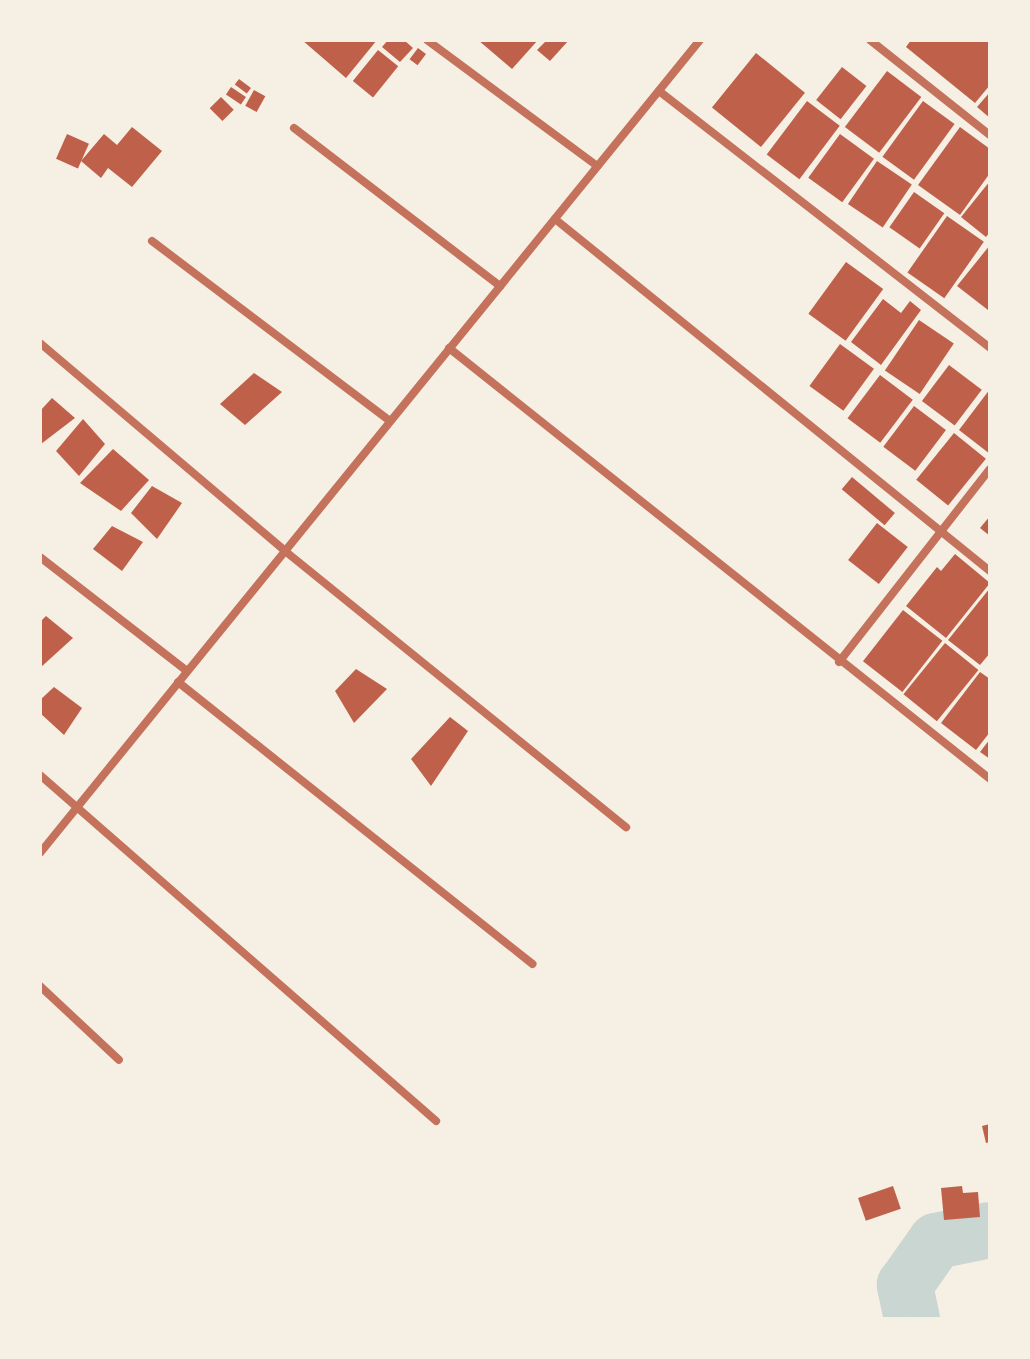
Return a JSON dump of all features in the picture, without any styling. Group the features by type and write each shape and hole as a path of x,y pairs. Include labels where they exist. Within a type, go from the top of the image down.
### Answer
{"street":[{"path":"427,40 597,166"},
{"path":"40,853 700,40"},
{"path":"870,40 990,135"},
{"path":"659,91 990,348"},
{"path":"294,128 500,286"},
{"path":"555,219 990,571"},
{"path":"152,241 390,421"},
{"path":"40,343 285,551 626,827"},
{"path":"449,348 839,662 990,779"},
{"path":"839,662 943,533 990,469"},
{"path":"40,557 187,671"},
{"path":"178,682 533,964"},
{"path":"40,775 436,1121"},
{"path":"40,986 119,1060"}],"building":[{"path":"302,40 377,40 346,78"},
{"path":"388,40 404,40 413,48 400,62 382,47"},
{"path":"478,40 538,40 512,69"},
{"path":"547,40 569,40 550,61 537,50"},
{"path":"911,40 990,40 990,85 975,103 906,47"},
{"path":"418,48 426,54 418,65 410,59"},
{"path":"378,50 398,66 373,97 353,81"},
{"path":"756,53 805,93 761,147 712,107"},
{"path":"842,67 866,86 841,119 816,100"},
{"path":"887,71 921,97 879,153 845,127"},
{"path":"239,79 251,88 247,94 235,85"},
{"path":"231,87 246,97 241,105 226,94"},
{"path":"254,90 265,96 257,112 245,106"},
{"path":"990,92 990,118 977,107"},
{"path":"221,97 234,110 222,121 210,108"},
{"path":"807,101 840,126 799,179 767,155"},
{"path":"923,101 955,124 914,180 882,157"},
{"path":"132,127 162,151 132,187 108,168 101,178 81,161 104,134 117,145"},
{"path":"960,127 990,149 990,173 960,215 918,185"},
{"path":"67,134 89,144 78,168 56,159"},
{"path":"840,134 874,159 842,202 808,178"},
{"path":"877,161 912,184 883,228 848,204"},
{"path":"990,181 990,232 986,237 961,217"},
{"path":"914,192 944,213 920,248 889,227"},
{"path":"947,216 984,242 944,298 907,273"},
{"path":"990,245 990,307 988,310 957,286"},
{"path":"846,262 883,289 846,341 808,314"},
{"path":"883,299 901,313 910,301 921,310 881,365 851,342"},
{"path":"919,320 954,343 920,394 885,371"},
{"path":"840,344 874,369 843,411 809,386"},
{"path":"949,365 982,390 955,426 922,401"},
{"path":"254,373 282,392 245,425 220,404"},
{"path":"880,375 913,400 880,443 848,418"},
{"path":"990,389 990,454 959,430"},
{"path":"52,398 75,418 41,444 40,411"},
{"path":"914,406 946,430 915,471 883,447"},
{"path":"83,419 105,444 79,476 56,451"},
{"path":"954,433 986,459 948,505 916,480"},
{"path":"113,449 149,480 121,511 80,483"},
{"path":"852,477 895,513 885,525 842,489"},
{"path":"152,486 182,503 157,539 131,513"},
{"path":"990,516 990,536 980,528"},
{"path":"877,523 908,547 879,584 848,560"},
{"path":"112,526 143,542 122,571 93,549"},
{"path":"955,554 990,583 946,638 906,606 937,567 941,571"},
{"path":"990,588 990,653 980,665 948,640"},
{"path":"903,610 942,641 902,692 863,661"},
{"path":"46,616 73,638 40,668 40,622"},
{"path":"945,643 978,670 937,721 903,694"},
{"path":"356,669 387,689 354,723 335,691"},
{"path":"980,672 990,679 990,732 976,750 941,723"},
{"path":"54,687 82,708 64,735 40,713 40,700"},
{"path":"450,717 468,731 431,786 411,759"},
{"path":"990,739 990,759 980,752"},
{"path":"990,1124 990,1142 986,1143 982,1126"},
{"path":"893,1186 901,1209 866,1221 858,1198"},
{"path":"962,1186 963,1193 978,1192 980,1217 944,1220 941,1188"}],"waterway":[{"path":"912,1319 905,1285 936,1241 990,1230"}]}
